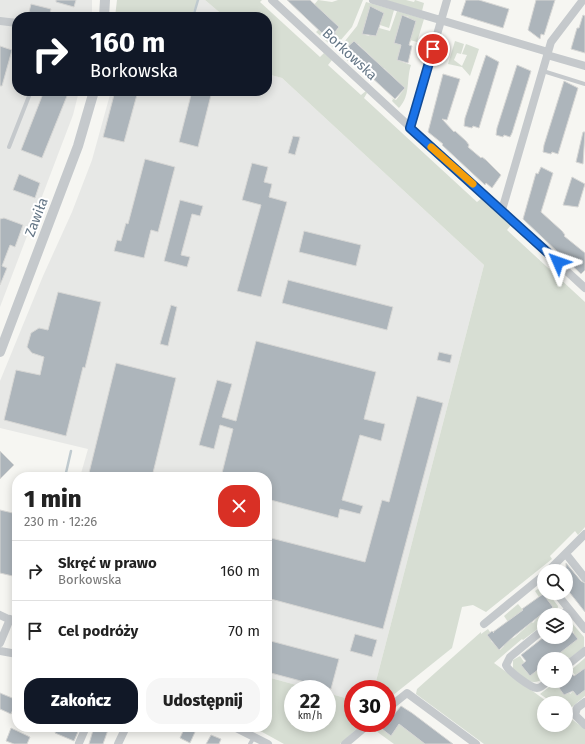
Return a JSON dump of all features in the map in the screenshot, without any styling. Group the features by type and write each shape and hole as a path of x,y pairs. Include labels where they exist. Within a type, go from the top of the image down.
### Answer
{"street":[{"path":"104,12 105,0"},
{"name":"Borkowska","path":"272,0 585,288"},
{"path":"373,0 548,53 585,66"},
{"path":"410,128 448,0"},
{"path":"502,210 551,42 584,0"},
{"path":"0,21 12,22"},
{"name":"Zawiła","path":"0,352 78,146 93,96"},
{"path":"556,564 585,534"},
{"path":"566,554 585,578"},
{"path":"484,624 537,581"},
{"path":"562,600 568,608"},
{"path":"573,614 585,629"},
{"path":"0,615 12,621"},
{"path":"0,643 12,622"},
{"path":"537,635 508,659 506,666 511,672 534,688 537,688"},
{"path":"0,651 12,653"},
{"path":"573,660 585,651"},
{"path":"396,702 407,693 476,744"},
{"path":"585,702 577,708 575,714 577,719 585,726"},
{"path":"79,743 84,732"},
{"path":"118,744 124,732"},
{"path":"241,732 252,740 268,744"},
{"path":"345,744 359,732"}],"lane":[{"path":"542,71 585,84"},
{"path":"9,147 28,96"}],"shaded area":[{"path":"0,0 92,0 92,12 12,12 12,96 78,96 73,115 0,307"},
{"path":"117,0 198,0 193,12 116,12"},
{"path":"198,0 205,0 219,12 193,12"},
{"path":"205,0 262,0 260,2 271,12 219,12"},
{"path":"318,0 332,2 338,0 363,0 352,27 334,48 316,32 319,29 331,39 339,27 318,8 313,6"},
{"path":"385,0 406,0 414,2 415,0 424,3 422,11"},
{"path":"366,2 394,10 389,28 380,25 382,18 377,9 370,7 362,34 376,36 379,28 390,31 397,11 424,19 417,42 410,40 409,17 402,15 394,43 401,45 397,60 411,65 407,93 399,108 390,97 396,100 405,88 384,68 382,69 375,62 376,61 358,44 348,45 343,50 349,59 348,61 337,51 357,26"},
{"path":"272,13 320,57 324,53 332,60 328,65 361,95 366,91 367,93 364,98 477,202 482,198 511,225 507,230 585,302 585,527 578,535 575,531 550,556 552,559 546,564 537,564 537,571 486,612 473,605 462,607 452,648 396,693 396,680 376,680 484,265 282,78 272,75"},
{"path":"455,41 464,44 461,54 457,53 454,60 462,66 467,55 462,54 466,44 479,49 470,76 462,67 448,64"},
{"path":"272,75 282,78 484,265 376,680 344,680 344,698 336,695 336,680 284,680 284,682 272,678 272,472 81,472 88,449 0,428 0,381 43,276 72,212 92,160 110,96 272,96"},
{"path":"548,600 553,600 558,606 558,608 552,608 553,607"},
{"path":"518,604 523,610 508,622 504,616"},
{"path":"537,618 537,629 523,640 522,639 494,663 539,696 537,696 537,732 573,732 573,720 585,729 585,744 484,744 416,694 417,689 481,632 481,634 488,629 492,635 491,641 500,650 504,646 502,644 515,637 532,622 533,623"},
{"path":"573,624 584,637 584,647 573,656 573,652 557,652 564,644 573,644"},
{"path":"520,656 524,662 521,665 530,676 537,669 537,682 532,682 528,680 513,669 513,660"},
{"path":"585,658 585,668 575,675 573,672 573,668"},
{"path":"272,678 284,682 284,732 336,732 336,695 344,698 344,732 353,732 340,744 284,744 262,732 272,732"},
{"path":"548,688 568,688 570,694 573,691 577,696 585,690 585,696 573,706 573,696 543,696 540,694"},
{"path":"399,724 425,744 394,744 377,732 386,732 391,736 394,732 396,732 396,728"}],"building":[{"path":"56,0 76,0 74,7 56,2"},
{"path":"287,0 310,0 339,27 335,32 336,34 331,40 325,36"},
{"path":"466,0 479,0 509,9 503,28 461,15"},
{"path":"536,0 555,0 544,35 541,34 540,39 528,30"},
{"path":"31,4 51,9 50,12 29,12"},
{"path":"370,6 384,13 376,36 362,34"},
{"path":"402,15 416,21 409,45 412,46 408,63 397,60 401,45 394,43"},
{"path":"583,15 585,16 585,53 571,49 577,28 579,28"},
{"path":"354,41 405,88 395,99 343,51"},
{"path":"0,46 12,50 2,86 0,86"},
{"path":"486,55 499,62 479,128 464,126 465,118"},
{"path":"517,65 531,71 512,133 510,137 504,135 503,137 496,135 497,128"},
{"path":"443,74 460,79 447,120 442,119 454,132 455,131 466,141 469,145 468,147 481,158 482,157 486,160 501,175 492,188 486,183 485,185 442,145 443,144 428,132"},
{"path":"564,81 578,88 558,154 552,152 551,154 543,152 544,145"},
{"path":"42,96 67,96 42,158 21,150"},
{"path":"114,96 137,96 124,142 103,137"},
{"path":"191,96 211,96 198,147 179,142"},
{"path":"583,132 585,132 583,164 576,162"},
{"path":"293,136 300,137 295,155 288,153"},
{"path":"145,159 175,167 158,232 151,230 144,258 114,251 117,240 121,241 126,223 128,224"},
{"path":"252,163 268,167 264,182 272,184 269,197 287,202 261,297 237,291 261,205 242,200"},
{"path":"541,167 553,173 541,212 562,231 565,235 564,236 585,253 585,270 581,274 523,219 536,173 538,174"},
{"path":"19,174 40,183 35,198 13,190"},
{"path":"572,177 585,184 578,207 563,205"},
{"path":"180,200 203,206 200,216 192,214 181,255 190,257 187,267 164,261"},
{"path":"4,218 23,225 15,247 10,245 2,266 7,268 0,285 0,219"},
{"path":"304,231 361,245 356,266 299,252"},
{"path":"288,280 393,307 387,330 282,303"},
{"path":"58,292 101,302 66,436 4,420 16,370 40,375 44,357 32,353 27,347 31,333 39,328 48,330"},
{"path":"171,305 177,307 168,346 160,344"},
{"path":"256,341 376,372 364,419 385,424 381,441 360,435 342,500 363,506 360,514 340,509 338,518 272,500 272,472 222,472 233,429 220,425 214,449 199,445 217,380 232,384 222,417 236,421"},
{"path":"439,352 452,355 450,363 437,360"},
{"path":"116,363 176,378 153,472 89,472"},
{"path":"417,396 443,403 383,629 272,599 272,538 365,562 382,500 389,502"},
{"path":"0,451 14,465 0,479"},
{"path":"0,510 12,513 12,576 0,573"},
{"path":"573,571 581,581 585,583 585,612 573,597"},
{"path":"537,598 537,600 548,600 553,607 537,608 537,618 499,650 487,635 492,631 493,632"},
{"path":"573,633 578,639 573,643"},
{"path":"355,634 377,640 372,657 350,651"},
{"path":"272,641 339,659 333,680 297,680 272,673"},
{"path":"537,642 537,644 572,644 561,652 537,652 537,670 530,676 521,665 526,661 521,655"},
{"path":"585,668 585,690 577,696 573,691 564,695 559,688 573,688 573,675 574,676"},
{"path":"0,693 12,698 11,714 0,709"},
{"path":"401,706 453,744 425,744 399,724 396,728 396,712"},
{"path":"11,728 12,732 19,732 30,737 27,744 14,744 6,741"},
{"path":"56,732 78,732 74,741"},
{"path":"93,732 107,732 103,744 89,744"},
{"path":"183,732 195,732 190,743 180,738"},
{"path":"386,732 394,732 391,736"},
{"path":"211,735 221,739 219,744 206,744"}],"waterway":[{"path":"194,12 198,0"},
{"path":"66,472 71,451"}],"slow traffic":[{"path":"431,147 473,184"}],"route":[{"path":"433,49 410,128 558,262"}]}
